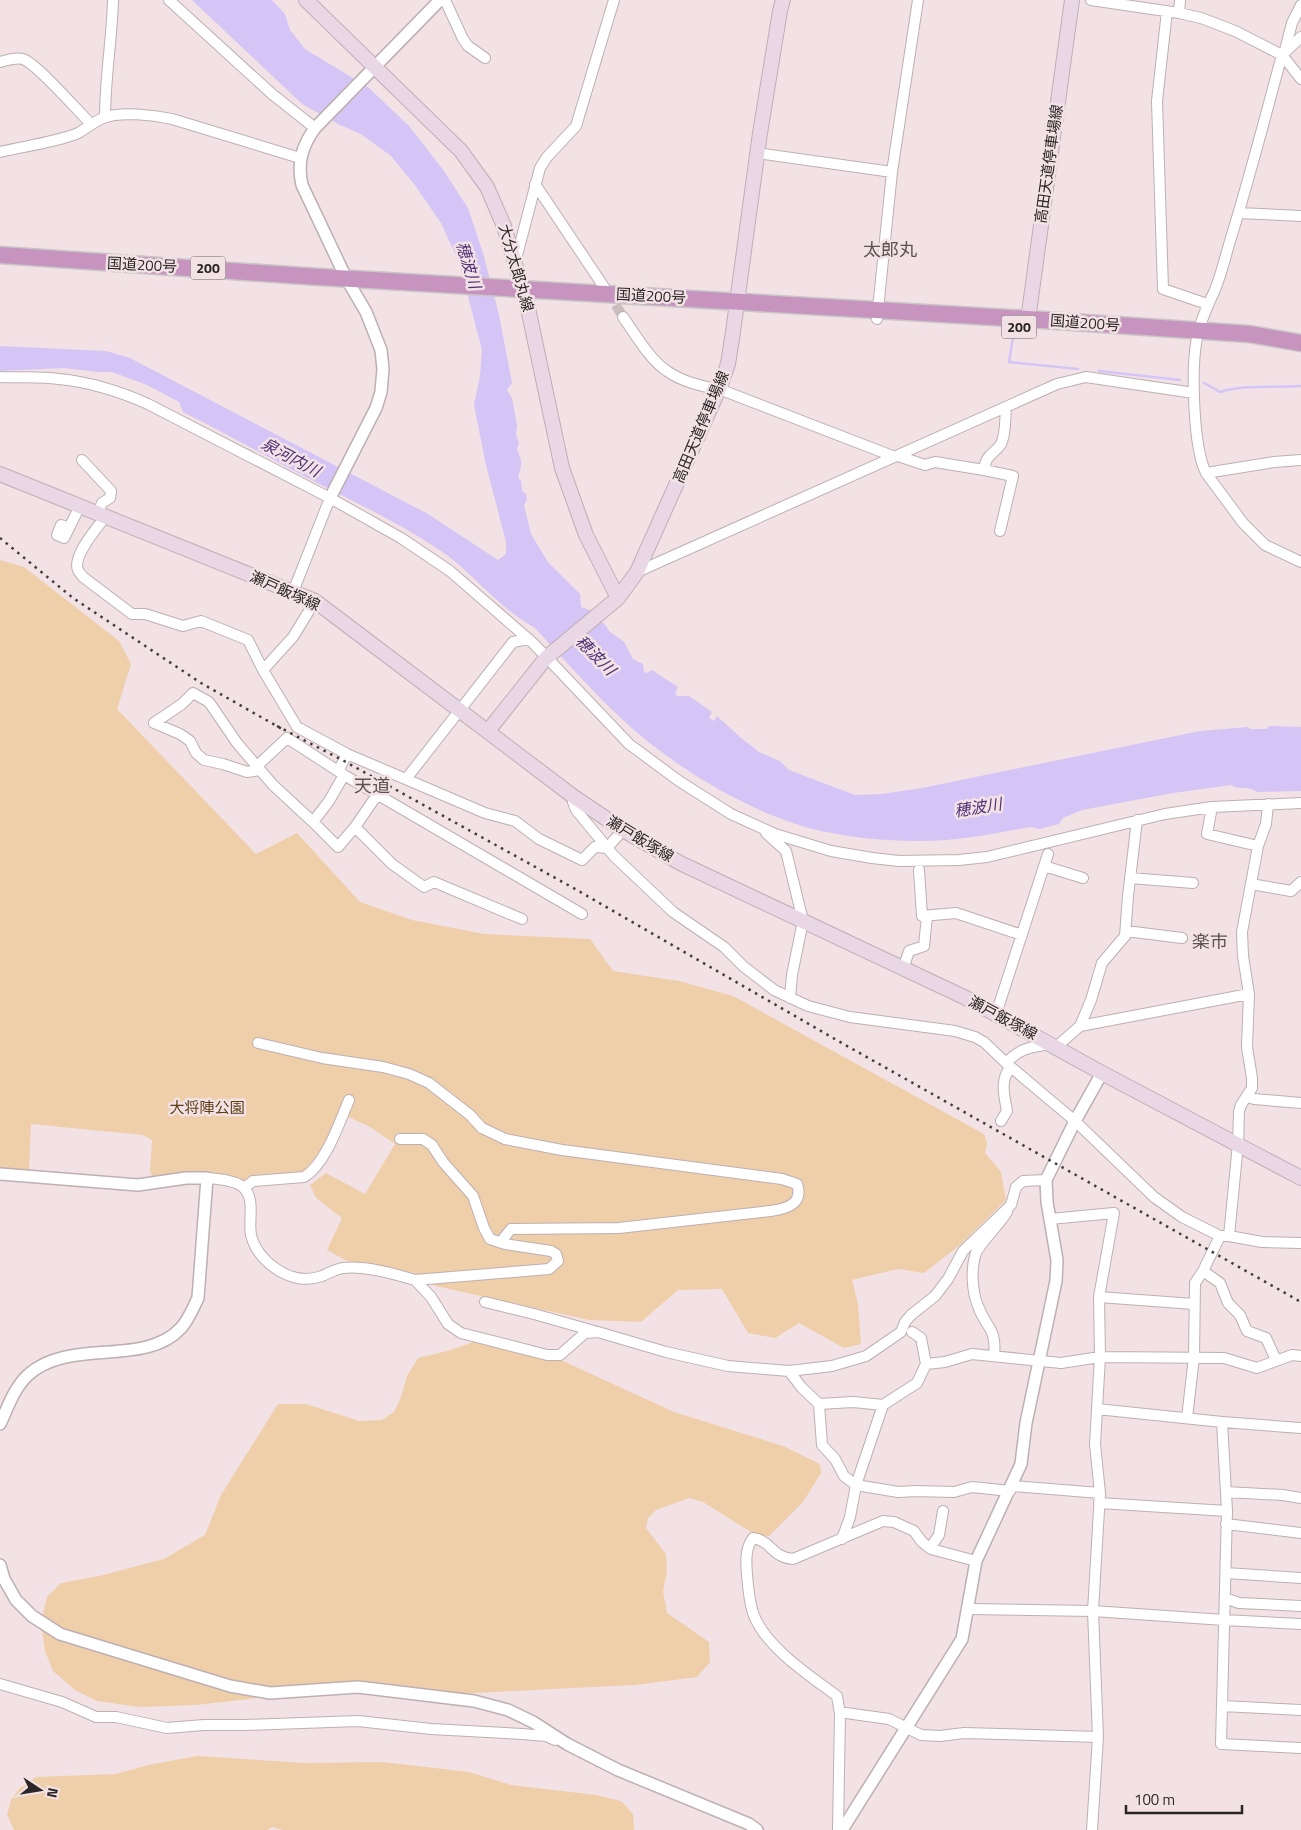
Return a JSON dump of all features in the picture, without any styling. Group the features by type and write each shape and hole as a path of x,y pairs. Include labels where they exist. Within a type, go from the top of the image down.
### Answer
{"highway":[{"name":"国道200号","path":"0,255 349,283"},
{"name":"国道200号","path":"0,266 416,286 1198,335 1249,334 1301,343"},
{"name":"国道200号","path":"1198,335 1301,353"}],"main road":[{"name":"大分太郎丸線","path":"306,0 373,68 461,151 487,187 504,226 515,263 519,293 562,468 586,535 616,600"},
{"name":"高田天道停車場線","path":"488,731 548,656 616,600 637,572 719,389 728,364 757,154 774,44 783,0"},
{"name":"高田天道停車場線","path":"1028,323 1072,0"},
{"name":"瀬戸飯塚線","path":"0,474 315,601 574,796 623,830 680,863 966,998 1102,1073 1301,1178"}],"street":[{"path":"104,117 105,87 112,33 113,0"},
{"path":"169,0 272,94 316,128"},
{"path":"292,592 330,498 376,408 381,392 383,369 381,350 366,312 349,283 302,185 300,158 306,141 316,128 440,0"},
{"path":"445,0 462,39 468,46 485,58"},
{"path":"515,263 540,168 547,157 576,126 614,0"},
{"path":"877,314 892,172 918,0"},
{"path":"1091,0 1201,18 1284,53 1301,79"},
{"path":"1179,13 1180,0"},
{"path":"1301,5 1292,23 1239,213 1198,335 1194,393 1199,451 1206,473 1243,523 1266,545 1301,562"},
{"path":"1167,12 1158,101 1163,289 1207,304"},
{"path":"1284,53 1301,37"},
{"path":"0,62 22,59 34,66 91,124"},
{"path":"0,152 44,143 79,133 91,124 112,115 153,115 300,158"},
{"path":"757,154 892,172"},
{"path":"535,184 604,287"},
{"path":"1239,213 1301,216"},
{"path":"623,317 655,360 667,371 708,388 719,389 897,457 925,465 935,462 1013,476 1000,531"},
{"path":"0,377 57,378 122,393 148,404 330,498 401,538 450,571 548,656 629,744 709,801 731,814 775,834 831,851 872,858 899,861 959,860 987,857 1084,835 1137,820 1212,807 1301,803"},
{"path":"637,572 1057,384 1086,377 1194,393"},
{"path":"984,470 985,462 989,455 1002,441 1006,408"},
{"path":"82,460 111,491 110,498 102,503 102,515 81,551 77,563 78,570 83,577 132,614 145,614 182,626 201,621 248,640 263,670 297,727 347,754 485,813 515,821 539,839 582,860 595,847 607,848"},
{"path":"1206,473 1274,462 1301,460"},
{"path":"69,528 80,506"},
{"path":"263,670 293,637 315,601"},
{"path":"406,779 513,642 529,640"},
{"path":"377,795 355,828 338,847 273,785 259,768 237,743 209,702 193,693 182,704 154,723 180,734 190,741 196,752 204,760 246,772 259,768 287,738 377,795 582,914"},
{"path":"313,822 329,801 347,754"},
{"path":"574,796 573,802 576,810 607,848 673,912 724,947 764,984 808,1006 850,1017 955,1031 975,1037 984,1042 1008,1065 1075,1120 1154,1197 1182,1217 1225,1236 1262,1242 1301,1243"},
{"path":"1187,1418 1194,1357 1195,1283 1225,1236 1238,1144 1241,1105 1252,1088 1247,1047 1249,994 1243,956 1242,932 1258,846 1266,824 1268,804"},
{"path":"1212,807 1207,834 1258,846"},
{"path":"1080,1026 1091,1000 1102,964 1125,936 1137,820"},
{"path":"758,826 786,851 803,921 792,975 790,998"},
{"path":"355,828 392,864 424,887 434,882 522,919"},
{"path":"607,848 623,830"},
{"path":"996,1014 1048,854"},
{"path":"1044,866 1083,878"},
{"path":"919,870 922,916 956,914 1022,935"},
{"path":"1130,878 1193,883"},
{"path":"1251,884 1291,891 1301,882"},
{"path":"903,969 909,950 924,946 927,916"},
{"path":"1126,932 1182,938"},
{"path":"1001,1121 1007,1111 1002,1086 1004,1076 1008,1065 1018,1052 1026,1049 1054,1046 1080,1026 1249,994"},
{"path":"258,1042 322,1058 383,1067 408,1074 429,1083 470,1115 482,1128 505,1140 562,1150 782,1179 797,1184 800,1190 793,1204 784,1209 619,1228 511,1229 503,1239 505,1244"},
{"path":"840,1830 962,1639 976,1561 1022,1464 1026,1423 1056,1281 1057,1260 1046,1180 1075,1120 1102,1073"},
{"path":"1247,1097 1301,1103"},
{"path":"244,1188 253,1181 304,1177 311,1173 326,1151 350,1100"},
{"path":"0,1174 138,1185 186,1178 207,1178 238,1184 244,1188 249,1196 251,1234 253,1243 259,1253 285,1275 301,1279 320,1277 342,1268 349,1268 397,1274 414,1280 548,1269 558,1261 556,1254 551,1251 505,1244 490,1239 484,1228 473,1196 443,1162 432,1145 423,1140 400,1139"},
{"path":"0,1424 15,1392 28,1375 42,1365 60,1358 146,1348 161,1342 181,1328 198,1298 207,1178"},
{"path":"994,1356 994,1334 977,1305 973,1278 975,1254 1002,1221 1011,1205 1016,1187 1023,1181 1046,1180"},
{"path":"485,1302 666,1352 728,1366 789,1370 832,1366 866,1356 901,1332 905,1322 911,1315 934,1296 948,1279 963,1251 1011,1205"},
{"path":"1050,1219 1114,1213 1099,1297 1100,1357 1095,1444 1099,1498 1093,1611 1098,1736 1092,1830"},
{"path":"1203,1271 1220,1283 1228,1303 1240,1315 1246,1331 1266,1338 1276,1360"},
{"path":"414,1280 431,1297 448,1324 461,1334 546,1355 560,1355 585,1333 598,1332"},
{"path":"1099,1297 1194,1304"},
{"path":"819,1404 853,1402 882,1405 917,1383 926,1364 921,1338 912,1332"},
{"path":"926,1364 945,1362 972,1354 1061,1363 1100,1357 1224,1358 1257,1368 1292,1355 1301,1356"},
{"path":"789,1370 802,1388 819,1404 822,1445 835,1459 844,1476 856,1485 898,1492 954,1492 972,1487 1011,1488 1227,1511"},
{"path":"842,1539 850,1517 856,1485 882,1405"},
{"path":"1097,1408 1222,1422 1301,1428"},
{"path":"1222,1422 1227,1511 1221,1744 1301,1748"},
{"path":"1226,1492 1283,1495 1301,1498"},
{"path":"930,1548 938,1535 943,1511"},
{"path":"840,1830 840,1714 837,1696 788,1658 769,1638 754,1615 750,1601 746,1555 750,1542 754,1538 762,1539 776,1554 783,1558 793,1559 883,1521 894,1522 914,1531 922,1542 930,1548 976,1561"},
{"path":"1226,1524 1301,1533"},
{"path":"0,1565 4,1579 16,1600 32,1616 60,1634 230,1686 270,1693 358,1687 474,1701 508,1710 533,1722 567,1744 618,1770 749,1824 757,1830"},
{"path":"1226,1574 1301,1578"},
{"path":"1225,1598 1240,1603 1301,1606"},
{"path":"968,1609 1093,1611 1301,1624"},
{"path":"0,1684 62,1702 96,1717 116,1718 167,1728 204,1725 358,1721 431,1729 538,1735 567,1744"},
{"path":"1222,1706 1301,1710"},
{"path":"840,1714 846,1713 889,1719 921,1734 940,1736 964,1733 1098,1736"}],"green space":[{"name":"大将陣公園","path":"0,560 24,567 119,641 131,664 117,709 256,854 297,833 360,902 412,920 484,934 590,939 613,971 679,981 733,996 984,1134 987,1144 985,1153 1001,1172 1006,1200 960,1245 924,1273 898,1269 852,1280 858,1304 861,1344 844,1348 799,1323 775,1338 748,1333 722,1289 678,1290 641,1322 589,1320 436,1286 415,1273 347,1261 327,1250 342,1218 316,1198 310,1185 326,1173 365,1194 395,1144 370,1127 340,1113 313,1165 305,1173 262,1176 241,1181 195,1172 173,1177 153,1178 150,1171 152,1140 143,1135 31,1124 29,1171 0,1170"},
{"path":"484,1338 526,1344 674,1412 783,1446 820,1464 821,1473 803,1502 769,1536 759,1537 703,1502 689,1498 656,1510 648,1518 646,1528 666,1554 667,1571 663,1591 667,1613 709,1642 710,1662 697,1677 635,1685 474,1693 304,1693 196,1705 140,1707 97,1701 75,1690 53,1671 45,1651 41,1622 47,1597 61,1583 99,1576 164,1559 205,1535 221,1495 278,1404 306,1404 359,1421 382,1420 394,1412 400,1400 407,1376 418,1358 451,1350"},
{"path":"197,1756 305,1763 382,1762 469,1772 511,1785 596,1795 621,1801 633,1814 634,1830 283,1830 272,1827 267,1830 14,1830 7,1815 11,1800 19,1789 36,1777 115,1774 153,1764"}],"water":[{"path":"192,0 272,0 285,14 290,30 305,49 369,88 409,126 444,171 468,208 483,253 499,315 512,383 507,390 512,398 517,425 516,435 519,443 517,449 521,463 518,477 521,481 522,491 526,494 527,500 524,505 531,534 548,562 580,594 581,607 592,611 609,631 624,642 633,659 643,664 644,672 652,670 678,687 675,693 677,696 689,696 712,712 709,718 714,721 717,716 759,752 780,761 789,770 855,795 882,794 922,788 1200,731 1248,727 1250,729 1267,729 1269,726 1301,727 1301,791 1257,792 1231,785 1173,793 1082,810 1063,818 1059,824 1039,829 1031,827 936,841 900,841 854,837 787,821 764,812 719,789 659,750 610,708 535,628 497,600 451,558 403,528 183,412 179,402 147,385 112,372 64,368 0,371 0,346 106,351 130,358 428,514 498,560 506,554 506,542 486,465 474,405 480,376 482,350 459,262 441,223 414,184 391,156 361,134 338,124 302,104"}],"waterway":[{"path":"1013,337 1009,362 1078,369"},
{"path":"1099,371 1180,380"},
{"path":"1204,383 1220,392 1250,387 1301,386"}],"tunnel":[{"path":"608,292 623,317"}],"railway":[{"path":"0,538 73,598 201,683 282,729"},
{"path":"277,726 577,890 833,1038 1301,1302"}],"district":[{"name":"太郎丸","path":"890,250"},
{"name":"天道","path":"372,786"},
{"name":"楽市","path":"1210,942"}],"water label":[{"name":"穂波川","path":"469,265"},
{"name":"泉河内川","path":"291,457"},
{"name":"穂波川","path":"596,655"},
{"name":"穂波川","path":"978,807"}]}
